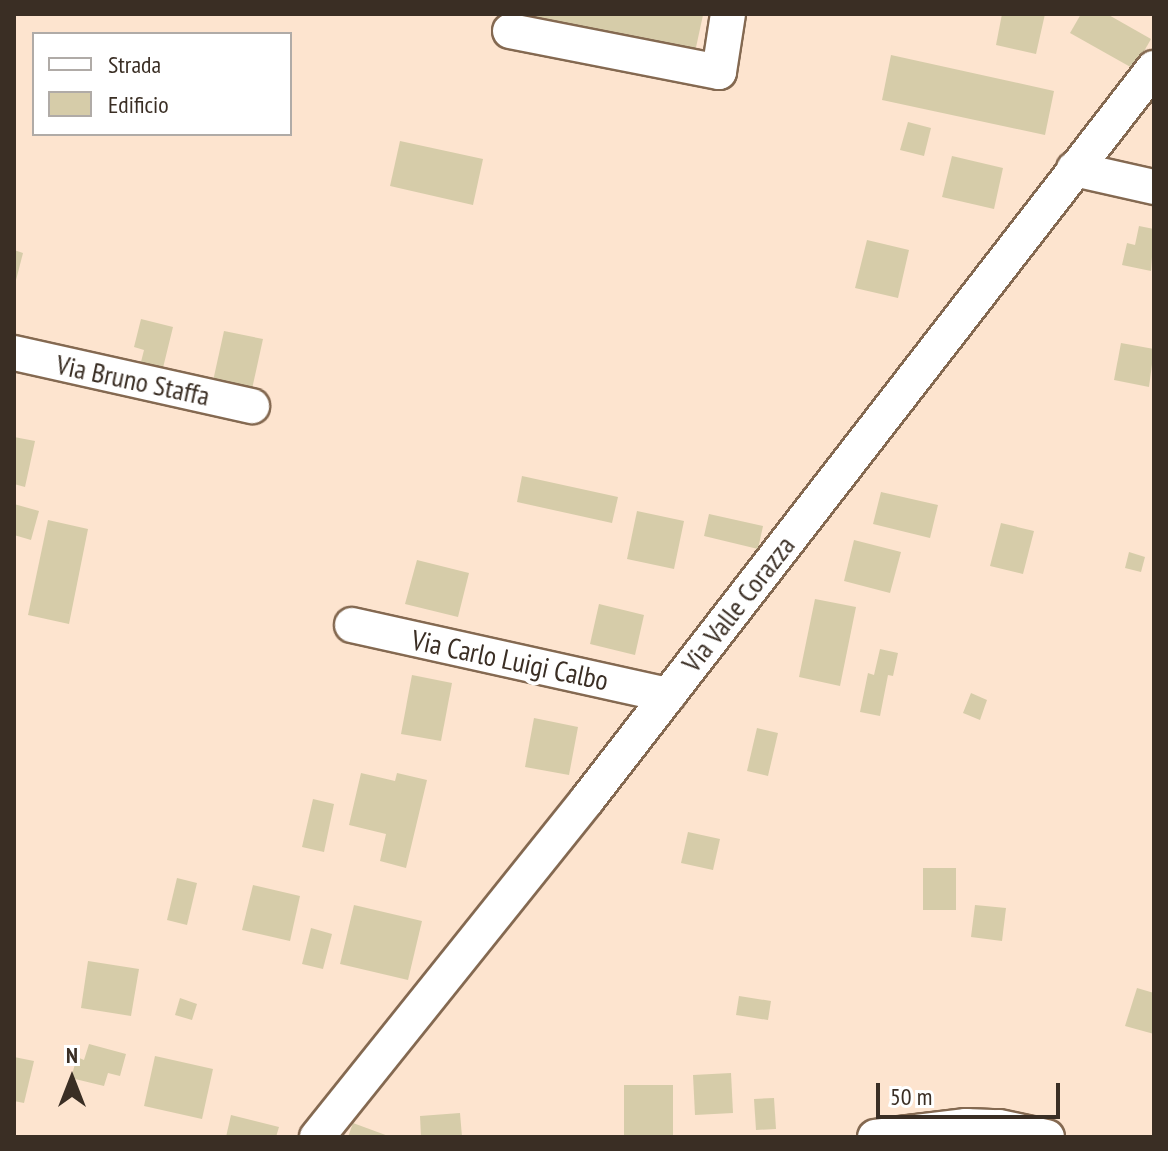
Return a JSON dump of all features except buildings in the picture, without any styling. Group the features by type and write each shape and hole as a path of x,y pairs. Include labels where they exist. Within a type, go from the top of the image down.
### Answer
{"street":[{"path":"510,31 719,72 728,14"},
{"name":"Via Valle Corazza","path":"317,1137 668,695 1154,68"},
{"path":"1074,169 1154,187"},
{"name":"Via Bruno Staffa","path":"14,353 252,406"},
{"name":"Via Carlo Luigi Calbo","path":"352,625 668,695"},
{"path":"875,1137 966,1126 999,1127 1047,1137"}]}
